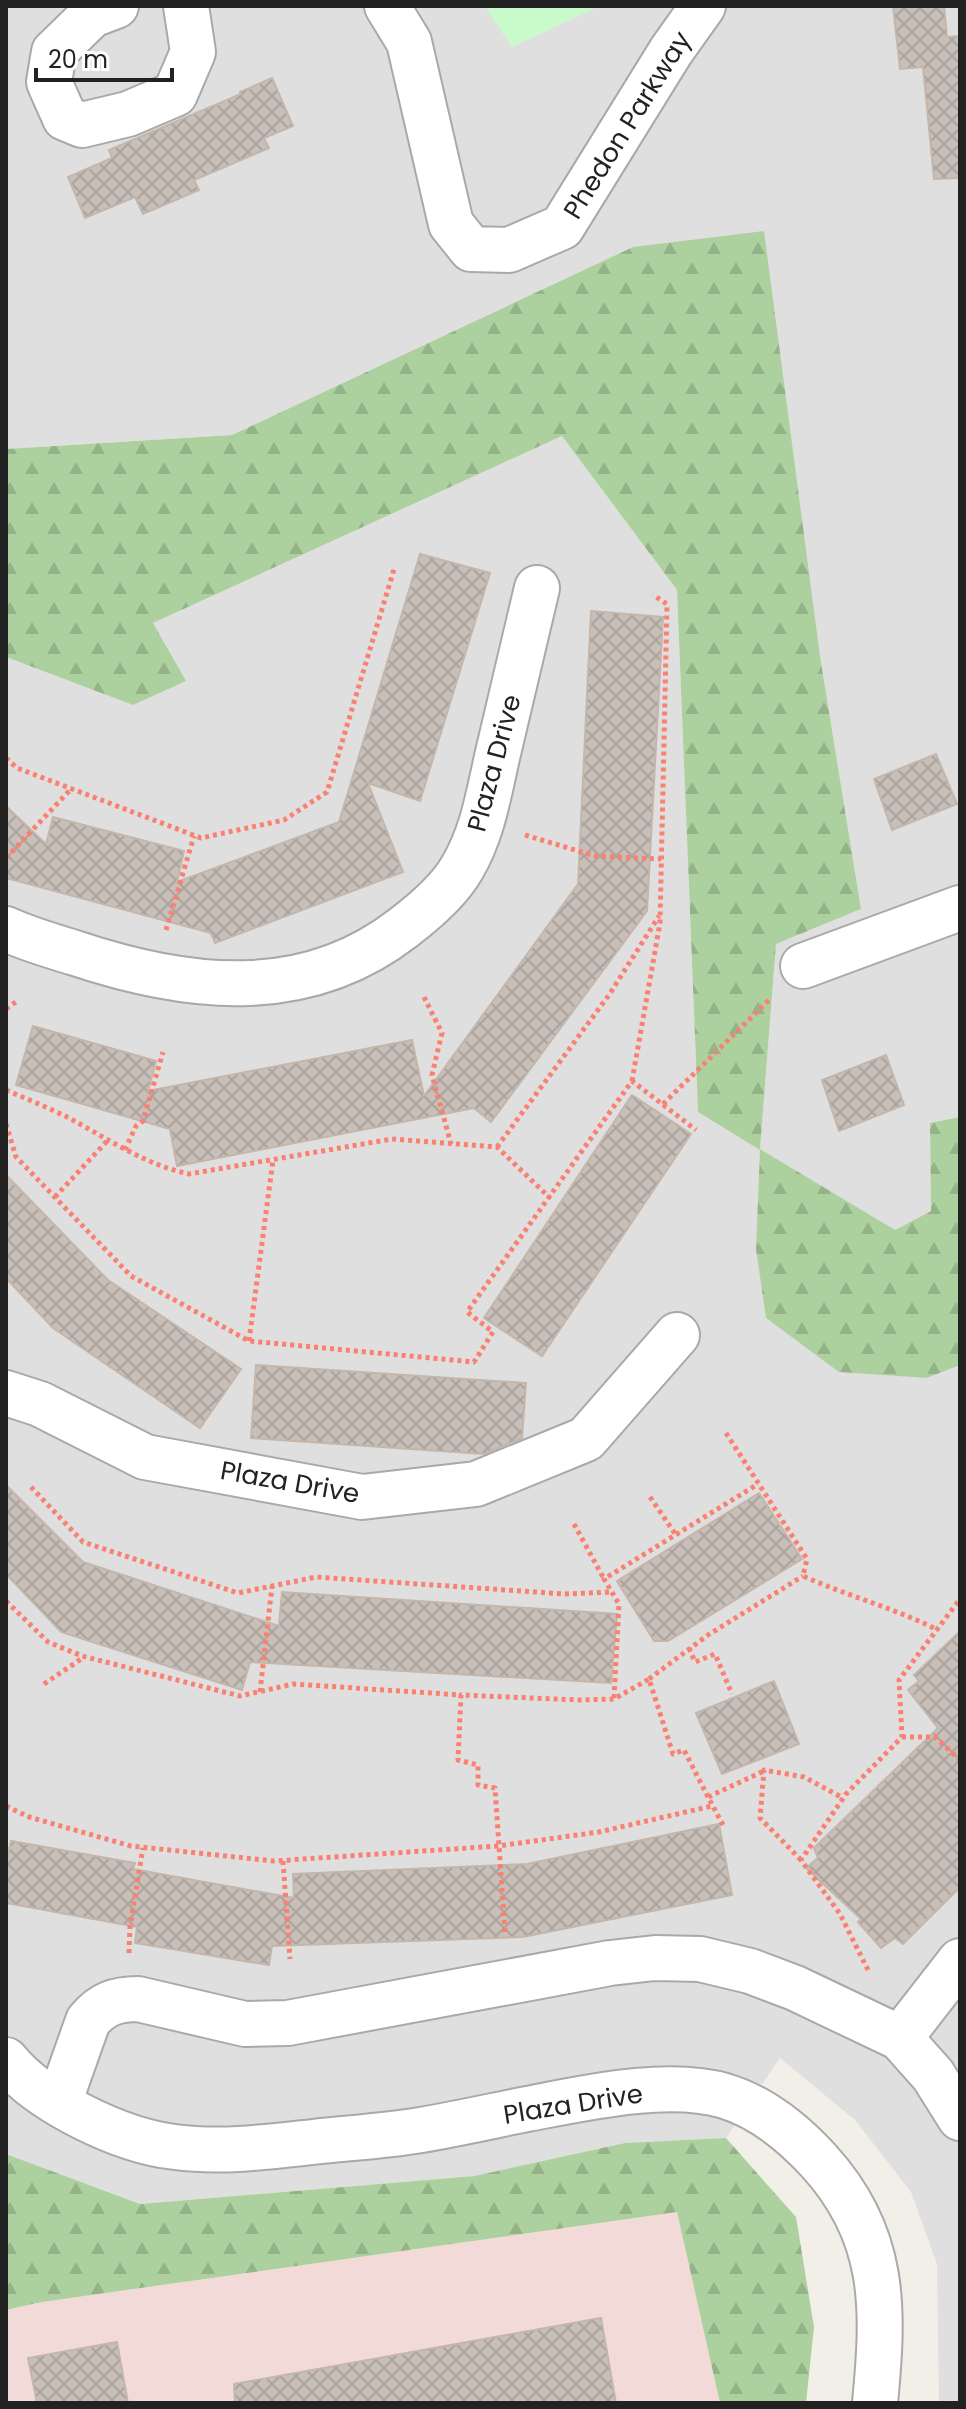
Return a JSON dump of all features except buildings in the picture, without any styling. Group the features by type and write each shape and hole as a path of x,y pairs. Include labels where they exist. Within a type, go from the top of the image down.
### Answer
{"street":[{"path":"116,6 92,15 54,52 49,82 65,118 82,125 128,114 175,94 193,52 186,6"},
{"name":"Phedon Parkway","path":"387,6 409,42 451,224 471,249 509,250 562,227 671,51 703,6"},
{"name":"Plaza Drive","path":"6,929 129,971 209,983 246,985 284,981 332,968 378,947 425,912 462,869 482,821 537,588"},
{"path":"803,966 960,908"},
{"name":"Plaza Drive","path":"6,1393 40,1404 145,1457 362,1497 476,1484 586,1439 677,1335"},
{"path":"59,2103 88,2021 97,2010 123,1999 138,1999 245,2024 288,2023 610,1963 655,1958 700,1959 750,1971 795,1988 900,2038 933,2075 960,2118"},
{"path":"900,2038 960,1961"},
{"name":"Plaza Drive","path":"6,2060 17,2074 59,2103 120,2134 172,2147 234,2150 419,2131 631,2092 683,2090 724,2096 758,2111 798,2139 828,2171 855,2211 873,2254 881,2301 875,2403"}],"path":[{"path":"6,758 17,768 201,838 284,820 327,792 395,566"},
{"path":"6,1124 16,1157 131,1276 249,1341 474,1362 493,1332 467,1312 632,1081 660,915 667,604 653,595"},
{"path":"6,858 71,789"},
{"path":"482,821 595,856 661,859"},
{"path":"152,975 194,836"},
{"path":"497,1147 609,995 660,915"},
{"path":"663,1104 803,966"},
{"path":"424,997 442,1033 432,1075 451,1144"},
{"path":"6,1009 17,1001"},
{"path":"125,1150 136,1126 143,1121 163,1052"},
{"path":"632,1081 696,1130"},
{"path":"6,1090 65,1116 125,1150 170,1170 189,1174 392,1139 497,1147 550,1198"},
{"path":"55,1197 108,1140"},
{"path":"249,1341 273,1160"},
{"path":"6,1601 48,1642 85,1657 240,1696 293,1684 461,1695 614,1699 803,1576 807,1559 726,1433"},
{"path":"604,1579 758,1484"},
{"path":"31,1487 83,1542 238,1593 316,1577 565,1594 612,1592"},
{"path":"650,1497 676,1535"},
{"path":"574,1524 619,1604 614,1699"},
{"path":"803,1576 901,1611 938,1630"},
{"path":"260,1692 272,1586"},
{"path":"902,1737 899,1680 960,1599"},
{"path":"689,1648 695,1662 715,1654 732,1694"},
{"path":"44,1684 85,1657"},
{"path":"649,1679 673,1754 684,1750 723,1825"},
{"path":"461,1695 458,1760 478,1765 478,1785 495,1788 505,1932"},
{"path":"801,1860 843,1798 902,1737 935,1737 960,1760"},
{"path":"708,1797 764,1770 804,1777 843,1798"},
{"path":"764,1770 760,1818 801,1860 840,1914 872,1978"},
{"path":"6,1806 29,1817 143,1848 283,1861 498,1846 599,1832 712,1806"},
{"path":"129,1953 130,1926 143,1848"},
{"path":"283,1861 290,1959"}],"shaded area":[{"path":"6,6 485,6 512,47 599,6 960,6 960,1117 930,1123 931,1211 895,1230 927,1378 960,1365 960,2403 939,2403 937,2264 911,2192 855,2120 780,2058 726,2138 625,2143 474,2176 140,2204 6,2154 6,657 133,705 153,623 562,436 677,590 698,1112 760,1149 776,944 861,909 820,656 633,247 232,435 6,449"},
{"path":"677,2212 720,2403 6,2403 6,2310 42,2302"}],"green space":[{"path":"485,6 599,6 512,47"},
{"path":"764,231 820,656 861,909 776,944 760,1149 895,1230 931,1211 930,1123 960,1117 960,1365 927,1378 839,1372 766,1318 756,1249 760,1150 698,1112 677,590 562,436 153,623 186,681 133,705 6,657 6,449 232,435 633,247"},
{"path":"726,2138 796,2217 814,2327 806,2403 720,2403 677,2212 42,2302 6,2310 6,2154 140,2204 474,2176 625,2143"}]}
